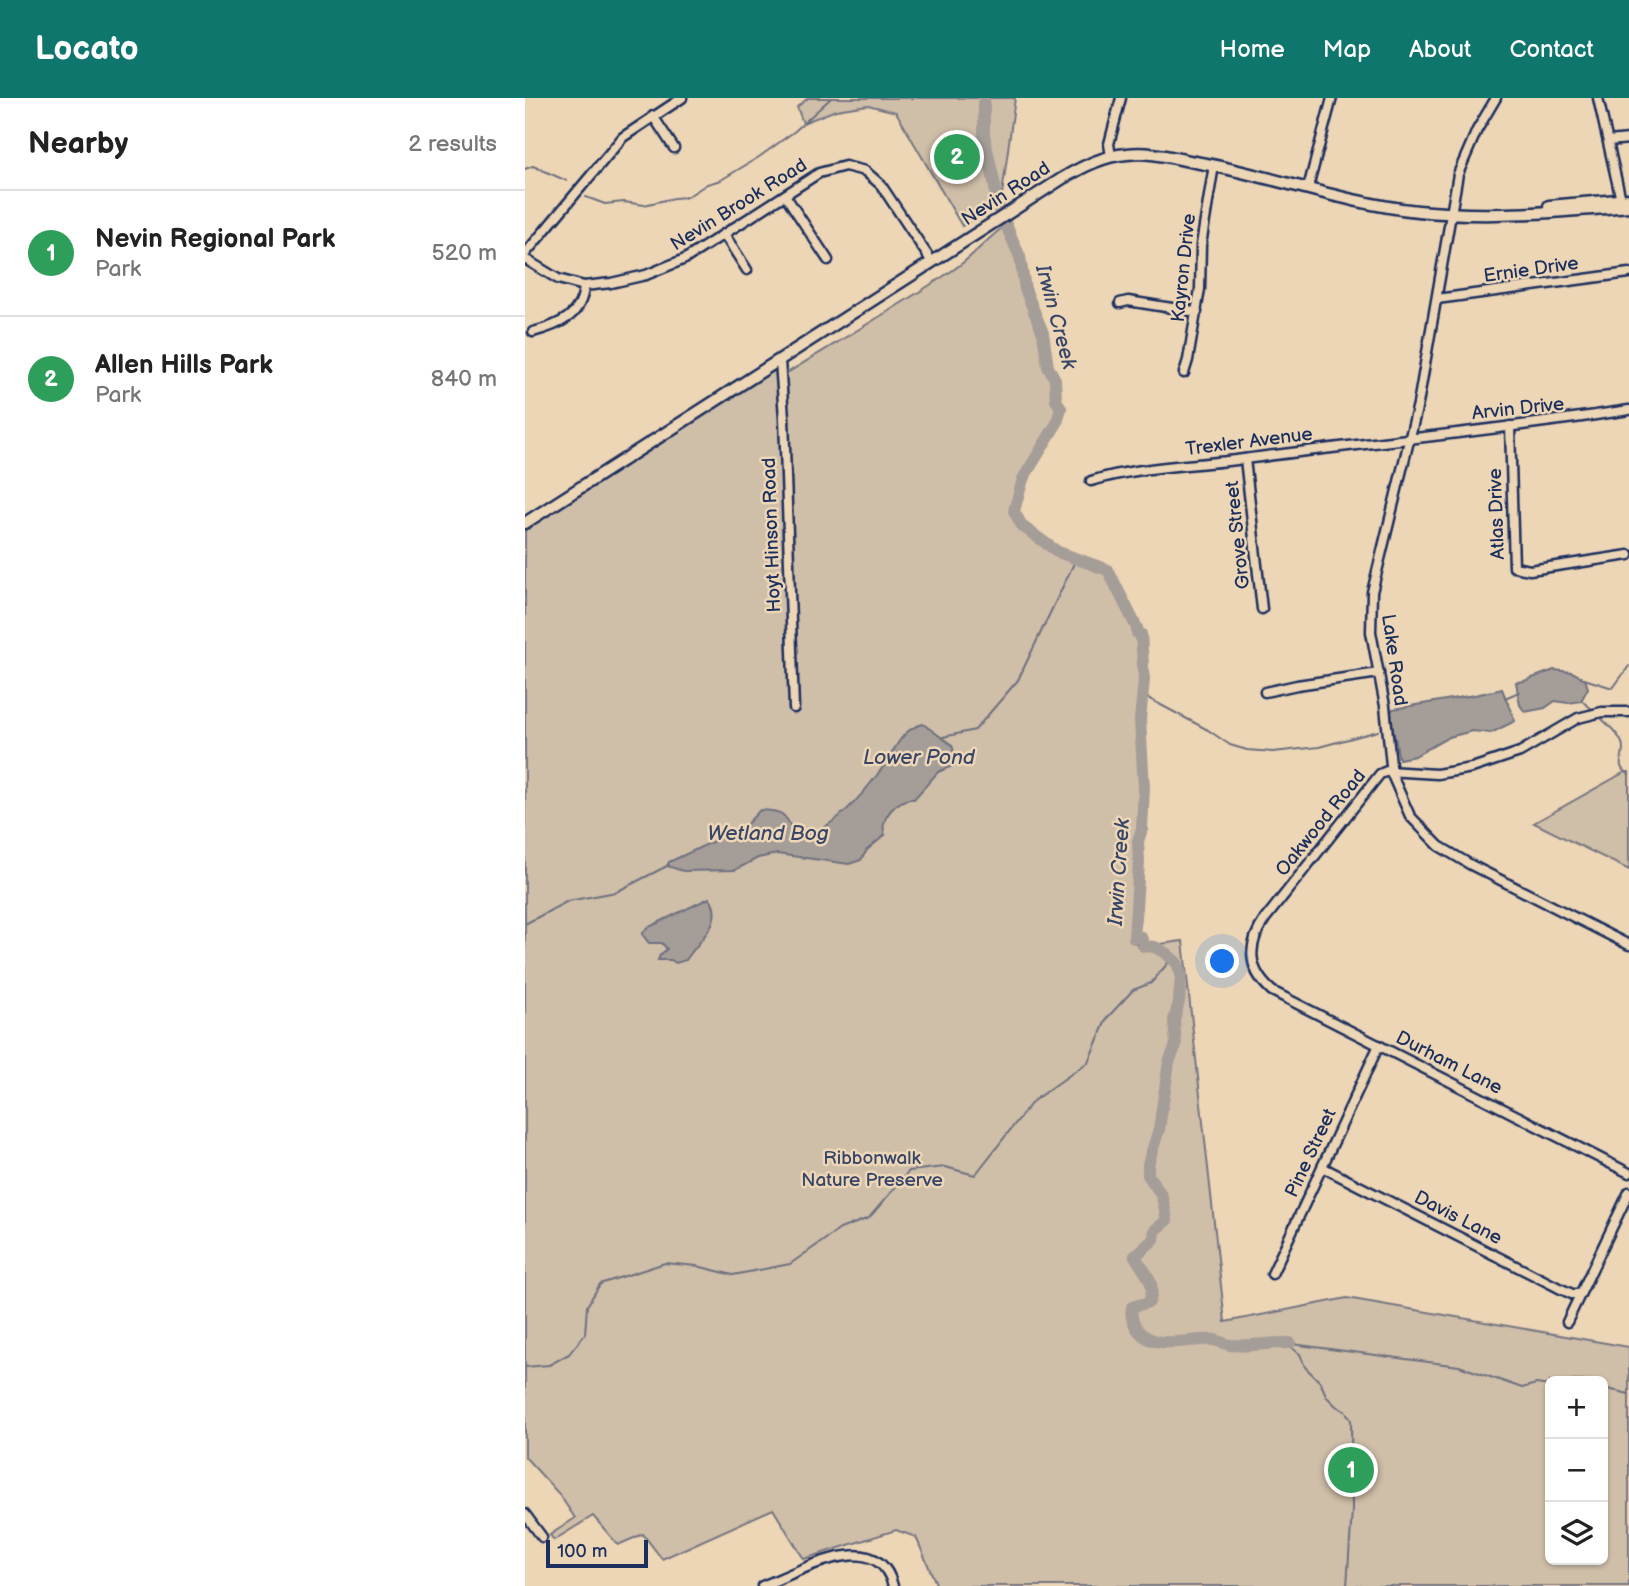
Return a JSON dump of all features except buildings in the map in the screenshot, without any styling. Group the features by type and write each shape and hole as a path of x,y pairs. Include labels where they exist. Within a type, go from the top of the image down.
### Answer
{"main road":[{"name":"Nevin Road","path":"525,523 995,221 1075,171 1111,156 1150,153 1215,165 1397,208 1451,214 1531,211 1552,213 1627,201"}],"street":[{"path":"525,256 623,138 682,98"},
{"path":"1111,156 1109,144 1121,98"},
{"path":"1308,188 1332,98"},
{"path":"1451,214 1461,165 1496,98"},
{"path":"1598,98 1627,201"},
{"path":"653,116 674,148"},
{"path":"1608,141 1629,139"},
{"name":"Kayron Drive","path":"1184,373 1197,312 1201,245 1215,165"},
{"name":"Nevin Brook Road","path":"525,256 558,279 584,286 611,283 667,268 819,173 831,168 852,167 865,171 886,191 932,262"},
{"path":"785,195 828,260"},
{"name":"Lake Road","path":"1451,214 1411,437 1373,592 1371,632 1380,673 1391,771 1400,798 1410,816 1439,846 1629,945"},
{"path":"725,234 747,270"},
{"name":"Ernie Drive","path":"1437,299 1629,273"},
{"path":"533,332 567,319 580,305 584,286"},
{"path":"1120,303 1128,301 1197,312"},
{"name":"Hoyt Hinson Road","path":"780,361 794,708"},
{"name":"Arvin Drive","path":"1411,437 1629,410"},
{"name":"Atlas Drive","path":"1510,426 1514,567 1530,570 1629,555"},
{"name":"Trexler Avenue","path":"1091,481 1147,470 1411,437"},
{"name":"Grove Street","path":"1245,459 1262,608"},
{"path":"1265,692 1311,682 1380,673"},
{"name":"Oakwood Road","path":"1258,976 1252,955 1254,939 1260,926 1383,772 1437,774 1472,768 1520,752 1583,716 1602,712 1629,712"},
{"name":"Durham Lane","path":"1258,976 1282,997 1629,1173"},
{"name":"Pine Street","path":"1272,1274 1379,1045"},
{"name":"Davis Lane","path":"1322,1167 1559,1288 1572,1294 1580,1294"},
{"path":"1567,1322 1629,1192"},
{"path":"525,1514 542,1537"},
{"path":"762,1586 829,1559 852,1555 864,1556 879,1563 888,1572 893,1586"}],"green space":[{"path":"808,98 1015,98 1001,202 962,226 896,112 868,105 836,110 803,123 797,107"},
{"name":"Ribbonwalk Nature Preserve","path":"1006,225 1020,257 1025,289 1043,333 1048,367 1055,379 1056,400 1061,408 1057,423 1023,479 1014,511 1022,527 1058,552 1108,570 1137,633 1141,634 1144,680 1140,720 1144,787 1142,829 1138,841 1134,938 1138,947 1183,941 1225,1322 1347,1298 1629,1347 1629,1586 937,1586 916,1537 896,1530 804,1559 773,1509 662,1559 643,1534 618,1545 593,1516 554,1540 550,1535 575,1518 559,1494 525,1457 525,528 761,377 775,370 787,373 960,265"},
{"path":"1629,772 1629,870 1534,823"}],"water":[{"path":"1554,670 1572,672 1585,679 1588,688 1581,701 1555,701 1545,708 1525,712 1520,705 1516,682"},
{"path":"1502,689 1515,721 1491,733 1472,731 1449,737 1415,756 1399,759 1389,722 1393,709"},
{"name":"Lower Pond","path":"923,724 952,745 957,764 938,772 914,799 908,799 891,810 884,822 885,835 867,850 861,860 849,864 777,854 758,858 735,870 683,871 667,866 669,862 744,827 760,810 781,814 793,831 805,833 818,830 856,800 883,767 904,735"},
{"path":"709,898 714,906 713,923 686,960 676,963 671,960 658,960 667,949 662,943 649,943 642,934 647,928"}],"waterway":[{"path":"586,197 605,204 624,202 644,205 687,197 759,157 795,131 831,98"},
{"name":"Irwin Creek","path":"984,98 984,135 996,202 1020,257 1025,289 1043,333 1048,367 1055,379 1056,400 1061,408 1057,423 1023,479 1014,511 1022,526 1058,552 1108,570 1137,633 1141,634 1144,680 1140,720 1144,787 1142,829 1138,841 1134,938 1141,937 1144,946 1155,947 1167,954 1177,963 1181,974 1179,1002 1174,1020 1176,1045 1169,1062 1159,1129 1148,1164 1148,1175 1162,1196 1167,1220 1155,1230 1154,1239 1135,1256 1152,1288 1149,1302 1132,1307 1132,1317 1140,1333 1159,1342 1214,1340 1228,1345 1290,1343"},
{"path":"525,169 533,166 567,181"},
{"path":"943,737 975,730 1018,680 1076,559"},
{"path":"1584,679 1613,688 1629,666"},
{"path":"1505,698 1519,692"},
{"path":"1142,695 1208,730 1230,745 1247,750 1273,752 1319,747 1378,731"},
{"path":"1582,701 1592,709"},
{"path":"1602,719 1621,740 1621,767 1629,774"},
{"path":"525,924 568,901 616,892 669,865"},
{"path":"525,1367 549,1365 569,1354 585,1334 587,1306 600,1284 665,1263 697,1266 733,1275 790,1264 840,1229 869,1218 909,1171 945,1167 975,1175 1033,1101 1088,1062 1107,1018 1133,990 1151,983 1168,963 1167,954"},
{"name":"Irwin Creek","path":"1290,1343 1300,1354 1305,1367 1320,1382 1327,1397 1346,1412 1351,1420 1352,1510 1347,1586"},
{"path":"1292,1344 1459,1366 1522,1388 1536,1384 1545,1385"},
{"path":"1608,1389 1629,1394"}],"place":[{"name":"Allen Hills Park","path":"957,157"},
{"name":"Nevin Regional Park","path":"1351,1470"}],"water label":[{"name":"Wetland Bog","path":"768,833"}]}
